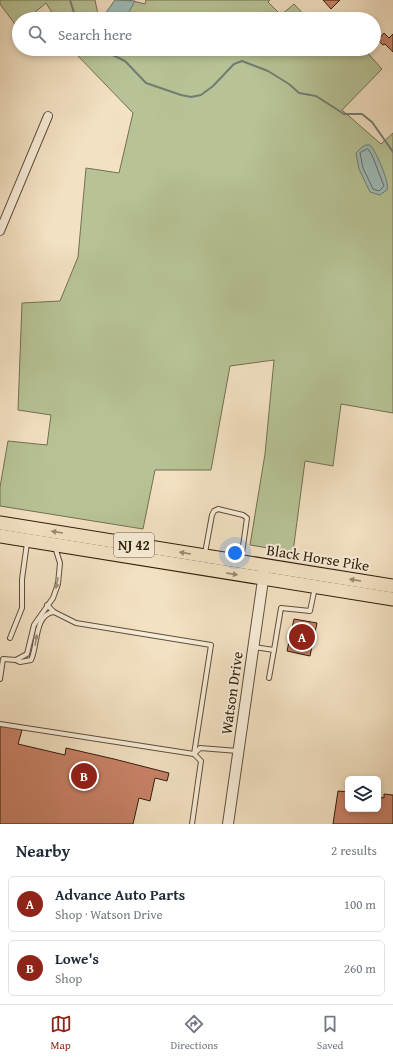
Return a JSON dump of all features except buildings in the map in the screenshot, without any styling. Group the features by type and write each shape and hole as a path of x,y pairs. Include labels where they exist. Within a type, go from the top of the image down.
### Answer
{"highway":[{"name":"Black Horse Pike","path":"1,530 28,540 55,545 393,599"},
{"name":"Black Horse Pike","path":"1,530 205,556 393,586"}],"street":[{"path":"0,231 48,116"},
{"name":"Watson Drive","path":"228,824 265,566"}],"lane":[{"path":"205,556 212,515 218,510 243,515 247,518 241,562"},
{"path":"10,638 22,608 22,579 28,540"},
{"path":"16,660 27,654 34,625 53,598 58,584 60,563 55,545"},
{"path":"269,678 281,608 310,611 315,587"},
{"path":"352,593 360,599 367,600"},
{"path":"47,606 54,612 76,623 211,646 194,754"},
{"path":"0,680 3,659 16,660 20,662 31,660 34,653 39,627 44,618 50,612 54,612"},
{"path":"254,647 274,650"},
{"path":"0,724 194,754 201,760 192,824"},
{"path":"194,754 200,748 239,751"}],"green space":[{"path":"0,0 95,0 98,12 52,12 46,3 35,12 12,12 12,20 0,4"},
{"path":"115,0 129,0 145,4 146,0 270,0 268,2 278,12 107,12"},
{"path":"294,4 301,12 285,12"},
{"path":"78,56 370,56 382,69 342,110 381,144 393,133 393,413 341,404 333,466 305,461 293,552 250,545 265,454 274,360 230,366 211,470 155,470 143,529 0,506 0,487 8,441 47,445 51,415 18,410 22,303 60,301 78,257 86,168 119,173 133,113"}],"water":[{"path":"115,0 135,1 129,12 107,11"},
{"path":"366,145 370,145 373,148 382,167 386,181 387,190 380,195 370,192 359,169 356,153"}],"waterway":[{"path":"70,0 74,12"},
{"path":"115,56 125,61 146,83 191,97 201,95 213,86 234,64 242,61 268,71 289,84 299,93 316,96 344,114 362,114 372,122 393,152"}],"place":[{"name":"Advance Auto Parts","path":"302,637"},
{"name":"Lowe's","path":"84,776"}]}
